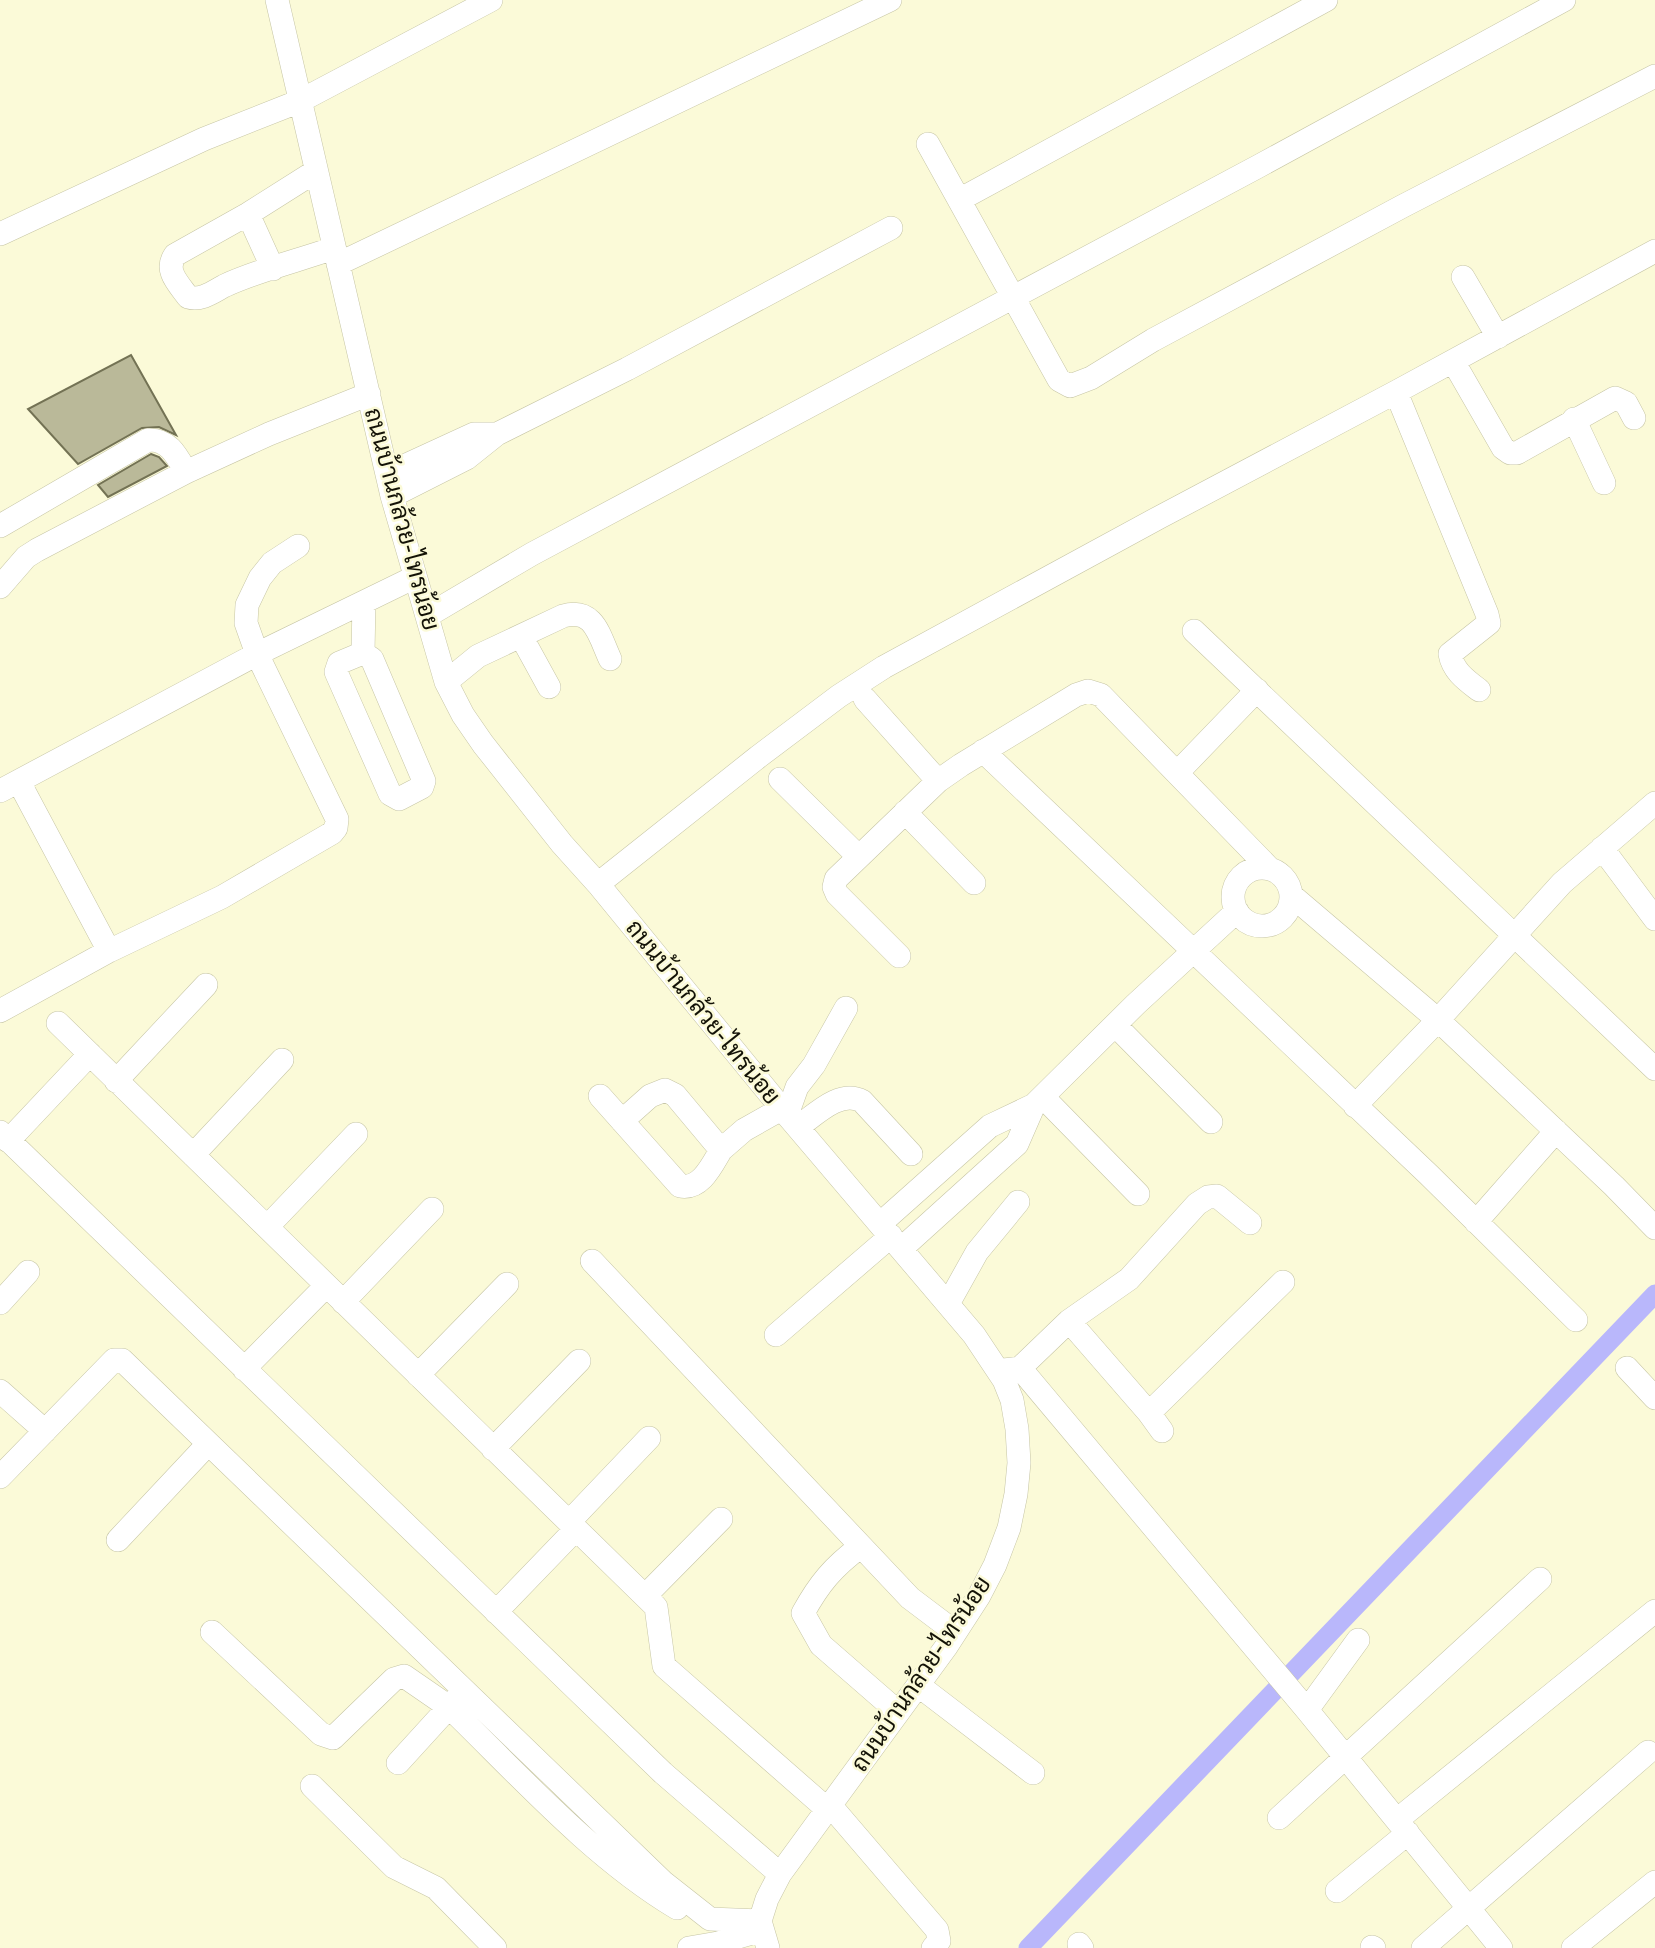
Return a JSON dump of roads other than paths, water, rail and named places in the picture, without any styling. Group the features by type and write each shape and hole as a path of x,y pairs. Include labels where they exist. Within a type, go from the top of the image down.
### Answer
{"street":[{"name":"ถนนบ้านกล้วย-ไทรน้อย","path":"277,0 390,485 446,682 463,715 562,844 598,884 789,1117 974,1335 1009,1369 1017,1429 1016,1494 1009,1528 995,1565 956,1632 780,1874 767,1899 763,1933"},
{"path":"0,234 204,139 300,101 491,0"},
{"path":"316,171 248,214 175,255 170,265 173,276 188,297 198,299 248,275 336,256 890,0"},
{"path":"959,200 1326,0"},
{"path":"427,615 532,554 1564,0"},
{"path":"928,145 1059,380 1065,384 1076,385 1153,340 1403,206 1655,76"},
{"path":"248,214 273,269"},
{"path":"390,485 467,458 497,434 891,228"},
{"path":"598,884 748,765 839,696 884,667 1655,251"},
{"path":"1463,277 1498,337"},
{"path":"1453,361 1498,440 1510,453 1517,453 1615,398 1626,403 1634,418"},
{"path":"1396,392 1487,614 1489,623 1450,654 1452,663 1462,677 1479,690"},
{"path":"0,587 26,557 37,550 186,472 269,434 369,394"},
{"path":"1574,419 1604,484"},
{"path":"0,526 148,440 158,439 168,445 186,472"},
{"path":"0,1011 109,951 222,897 332,833 336,828 337,819 257,654 246,623 247,605 252,591 272,563 298,546"},
{"path":"109,951 10,786 257,654 415,577"},
{"path":"363,653 364,602"},
{"path":"446,682 478,656 576,612 585,615 592,623 610,659"},
{"path":"1194,631 1516,934 1655,1069"},
{"path":"521,636 549,687"},
{"path":"363,653 372,659 424,781 422,787 398,799 390,794 336,672 339,663 363,653"},
{"path":"1177,773 1257,690"},
{"path":"899,956 835,890 836,879 938,781 1076,695 1088,691 1101,695 1268,867 1282,874 1291,887 1292,895 1292,902 1285,916 1272,925 1256,926 1242,919 1234,906 1233,891 1240,877 1252,868 1268,867"},
{"path":"865,699 938,781"},
{"path":"983,751 1576,1320"},
{"path":"780,779 858,856"},
{"path":"1355,1106 1438,1020 1562,883 1655,803"},
{"path":"905,812 974,883"},
{"path":"1602,848 1655,919"},
{"path":"1292,895 1438,1020 1655,1228"},
{"path":"776,1335 891,1236 1017,1144 1039,1101 1115,1025 1237,911"},
{"path":"117,1080 206,985"},
{"path":"789,1117 797,1087 814,1065 846,1008"},
{"path":"58,1023 656,1607 664,1665 829,1807 937,1930 939,1941 933,1948"},
{"path":"1115,1025 1211,1122"},
{"path":"90,1054 4,1136 663,1773 780,1874"},
{"path":"193,1155 282,1060"},
{"path":"622,1121 650,1096 665,1090 675,1096 721,1150"},
{"path":"600,1096 680,1186 693,1185 700,1180 721,1150 744,1130 838,1100 856,1098 862,1101 911,1154"},
{"path":"1039,1101 1138,1194"},
{"path":"891,1236 990,1126 1039,1101"},
{"path":"1476,1222 1556,1132"},
{"path":"267,1227 356,1134"},
{"path":"1250,1223 1217,1196 1208,1197 1197,1204 1129,1279 1069,1321 1009,1369 1307,1710 1501,1948"},
{"path":"948,1304 977,1252 1018,1202"},
{"path":"343,1302 432,1209"},
{"path":"592,1261 909,1598 956,1632"},
{"path":"0,1303 28,1272"},
{"path":"1069,1321 1156,1422 1283,1282"},
{"path":"418,1375 508,1284"},
{"path":"244,1369 326,1286"},
{"path":"0,1477 114,1360 118,1359 208,1444 456,1699 663,1882 710,1919 763,1933"},
{"path":"494,1448 579,1361"},
{"path":"1626,1368 1655,1398"},
{"path":"0,1391 45,1431"},
{"path":"496,1612 649,1438"},
{"path":"118,1540 208,1444"},
{"path":"645,1596 721,1519"},
{"path":"860,1547 836,1564 817,1588 803,1614 821,1645 898,1712"},
{"path":"1279,1818 1540,1578"},
{"path":"1337,1891 1403,1826 1655,1611"},
{"path":"212,1632 321,1734 334,1738 394,1679 404,1676 456,1699"},
{"path":"1307,1710 1358,1640"},
{"path":"918,1685 1033,1773"},
{"path":"398,1763 456,1699"},
{"path":"1423,1948 1648,1752"},
{"path":"312,1786 394,1867 436,1888 495,1948"},
{"path":"1573,1948 1655,1882"},
{"path":"689,1948 717,1945 763,1933"}],"waterway":[{"path":"1028,1948 1655,1294"}]}
